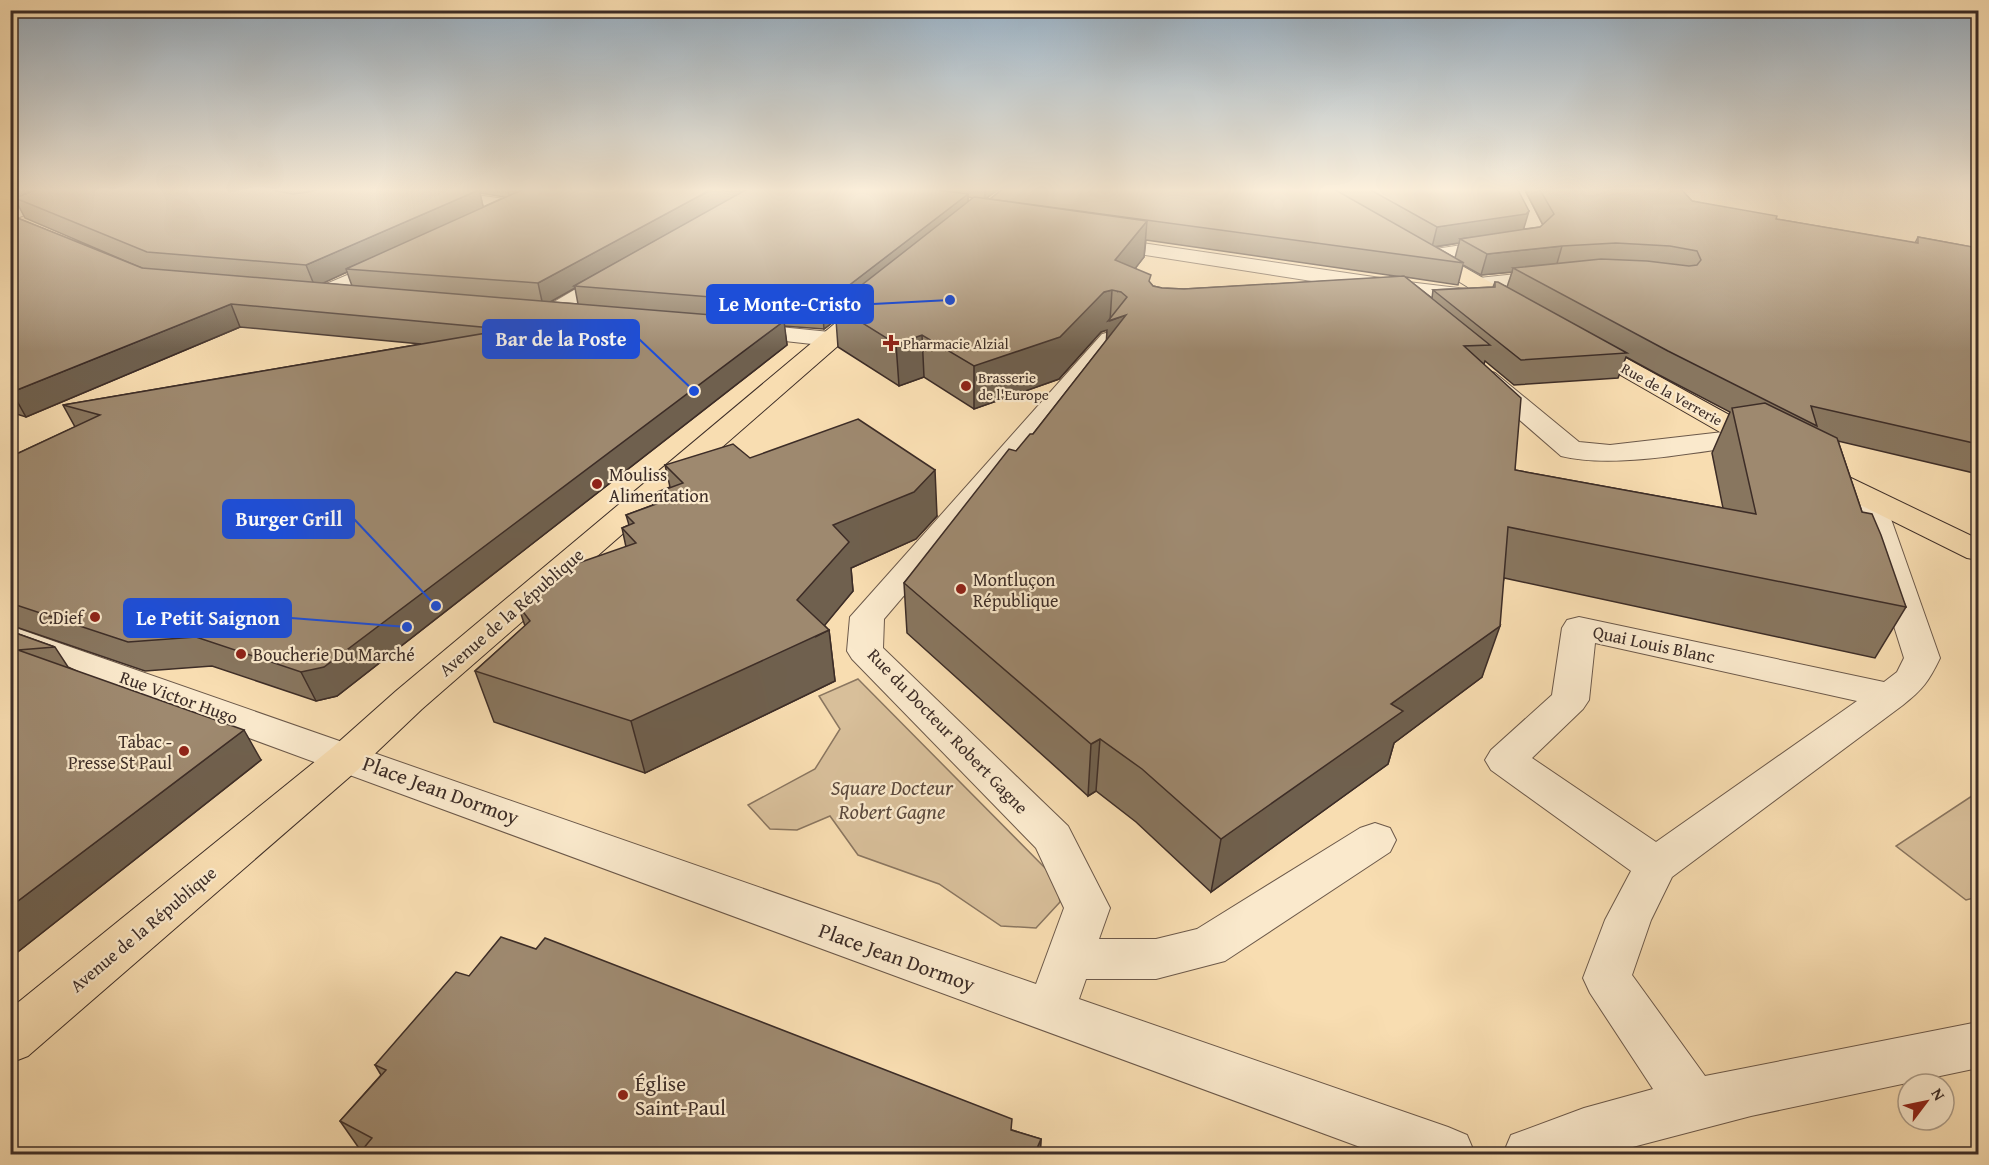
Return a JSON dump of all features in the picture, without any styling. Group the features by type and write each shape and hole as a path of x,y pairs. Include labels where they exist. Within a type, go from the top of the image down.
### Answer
{"main road":[{"name":"Rue de la Verrerie","path":"1406,242 1749,438 1978,551"},
{"name":"Avenue de la République","path":"10,1041 347,757 408,700 888,292"}],"street":[{"path":"1094,242 1398,303 1471,297 1487,290 1571,274"},
{"path":"1429,256 1518,242"},
{"path":"320,295 414,251"},
{"path":"550,314 633,266"},
{"path":"298,293 365,299"},
{"path":"527,312 584,316"},
{"path":"722,329 830,339"},
{"name":"Rue du Docteur Robert Gagne","path":"1050,1012 1087,908 1053,838 865,651 867,617 1110,339"},
{"name":"Rue de la Verrerie","path":"1463,359 1571,450 1610,453 1749,438"},
{"path":"1693,1104 1607,978 1629,920 1656,865 1912,679 1922,658 1869,499"},
{"name":"Quai Louis Blanc","path":"1656,865 1505,760 1570,700 1579,628 1890,696"},
{"name":"Rue Victor Hugo","path":"10,637 347,757"},
{"name":"Place Jean Dormoy","path":"347,757 1050,1012 1328,1108 1448,1155"},
{"path":"1068,959 1156,959 1208,947 1375,840"},
{"path":"1530,1155 1574,1137 1693,1104 1978,1045"}],"green space":[{"name":"Square Docteur Robert Gagne","path":"858,679 1056,879 1060,902 1036,928 1001,926 939,884 858,855 830,816 797,830 770,829 748,805 815,769 840,729 819,696"},
{"path":"1978,792 1978,897 1966,900 1896,846"}],"building":[{"path":"10,242 78,242 142,268 784,321 324,667 301,672 196,637 128,642 10,603 10,457 100,415 63,405 492,332 492,328 231,304 10,392"},
{"path":"123,242 358,242 306,265 147,252"},
{"path":"405,242 613,242 538,283 346,269"},
{"path":"652,242 905,242 822,306 574,286"},
{"path":"916,242 1129,242 1115,260 1151,275 1149,281 1153,286 1162,288 1184,289 1404,276 1490,345 1464,346 1521,398 1515,470 1756,514 1732,408 1765,403 1837,438 1862,512 1872,514 1906,607 1508,527 1500,626 1391,704 1403,711 1221,839 1142,769 1100,739 1091,744 904,583 1009,449 1016,451 1030,434 1033,434 1126,315 1108,321 1127,297 1121,292 1112,290 1104,292 1060,337 974,366 922,335 896,344 835,306"},
{"path":"1311,242 1428,242 1464,263"},
{"path":"1466,242 1947,242 1978,248 1978,444 1811,406 1817,426 1668,351 1513,268 1601,259 1689,266 1697,265 1701,260 1697,251 1670,246 1616,243 1487,254"},
{"path":"1495,282 1627,353 1521,360 1433,290 1495,287"},
{"path":"858,419 935,470 914,492 833,525 849,542 797,600 829,630 631,721 475,671 530,621 518,605 564,568 636,543 622,528 634,523 626,515 659,503 650,495 683,483 665,465 733,444 750,458"},
{"path":"10,631 55,647 18,650 244,730 10,907"},
{"path":"501,937 536,949 545,938 1012,1119 1011,1130 1041,1139 1034,1155 358,1155 372,1138 340,1121 386,1070 375,1065 456,972 469,976"}],"place":[{"name":"Le Monte-Cristo","path":"950,300"},
{"name":"Pharmacie Alzial","path":"891,343"},
{"name":"Brasserie de l'Europe","path":"966,386"},
{"name":"Bar de la Poste","path":"694,391"},
{"name":"Mouliss Alimentation","path":"597,484"},
{"name":"Montluçon République","path":"961,589"},
{"name":"Burger Grill","path":"436,606"},
{"name":"C.Dief","path":"95,617"},
{"name":"Le Petit Saignon","path":"407,627"},
{"name":"Boucherie Du Marché","path":"241,654"},
{"name":"Tabac - Presse St Paul","path":"184,751"},
{"name":"Église Saint-Paul","path":"623,1095"}]}
